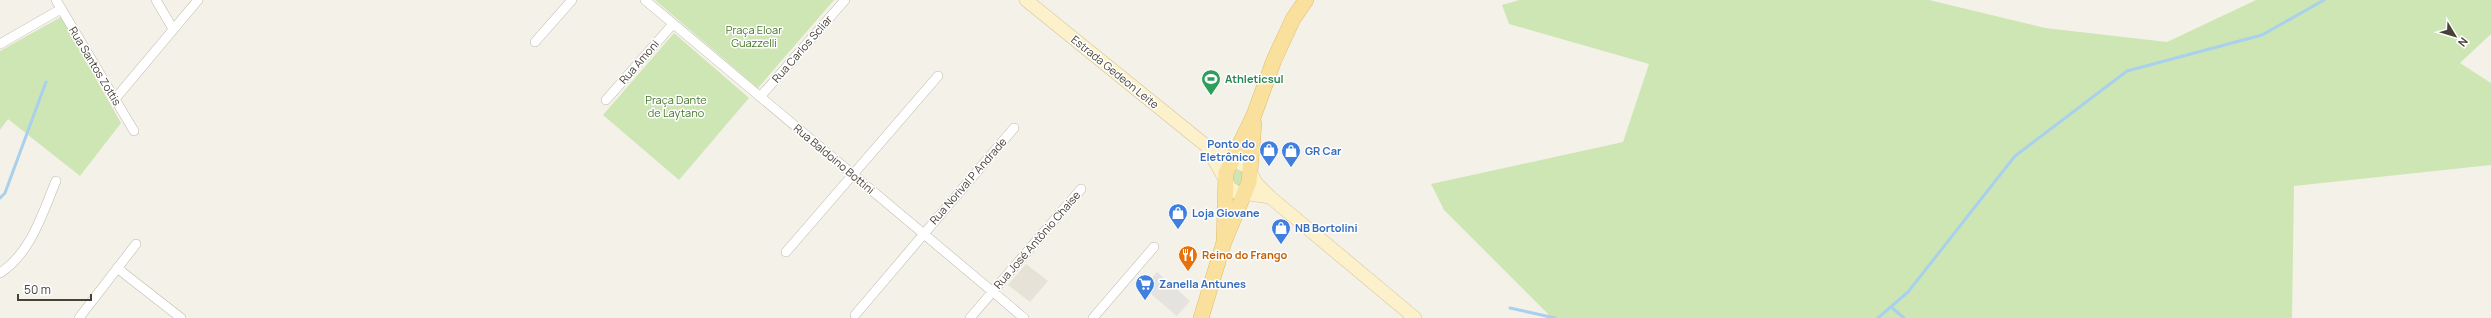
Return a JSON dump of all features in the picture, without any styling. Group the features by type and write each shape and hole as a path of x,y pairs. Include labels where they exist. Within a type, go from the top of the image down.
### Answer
{"main road":[{"name":"Estrada Gedeon Leite","path":"1026,0 1204,144 1247,167 1270,198 1415,318"},
{"path":"1224,242 1225,182 1233,160 1254,115 1274,60 1293,19 1306,0"},
{"path":"1201,318 1224,242 1245,194 1251,172 1254,115"},
{"name":"Estrada Gedeon Leite","path":"1204,144 1217,163 1225,182"},
{"path":"1225,182 1236,192 1270,198"}],"street":[{"name":"Rua Santos Zottis","path":"56,0 134,131"},
{"path":"156,0 173,29"},
{"path":"115,99 198,0"},
{"path":"535,42 572,0"},
{"name":"Rua Baldoino Bottini","path":"644,0 1024,318"},
{"name":"Rua Carlos Scliar","path":"760,97 845,0"},
{"path":"0,44 61,9"},
{"name":"Rua Amoni","path":"606,100 673,24"},
{"path":"786,252 938,76"},
{"name":"Rua Norival P Andrade","path":"855,315 922,233 1014,128"},
{"path":"0,274 10,267 28,246 56,181"},
{"name":"Rua José Antônio Chaise","path":"970,318 1081,189"},
{"path":"79,318 136,244"},
{"path":"1093,318 1154,247"},
{"path":"117,268 181,318"}],"shaded area":[{"path":"1026,264 1048,281 1030,302 1008,285"},
{"path":"1157,272 1190,301 1177,316 1144,288"}],"green space":[{"name":"Praça Eloar Guazzelli","path":"655,0 834,0 758,88"},
{"path":"1519,0 1929,0 2045,28 2167,42 2256,0 2491,0 2491,34 2460,63 2491,83 2491,165 2294,186 2292,318 1552,318 1444,210 1431,184 1623,142 1649,64 1509,24 1502,5"},
{"path":"61,17 121,123 80,176 8,119 0,130 0,51"},
{"name":"Praça Dante de Laytano","path":"674,33 749,98 679,180 603,115"},
{"path":"1235,170 1243,172 1246,182 1237,188 1229,175"}],"waterway":[{"path":"1878,318 1908,292 2015,156 2127,71 2262,35 2324,0"},
{"path":"0,198 5,193 46,82"},
{"path":"1891,307 1904,318"},
{"path":"1510,308 1555,318"}],"place":[{"name":"Athleticsul","path":"1211,96"},
{"name":"Ponto do Eletrônico","path":"1269,167"},
{"name":"GR Car","path":"1291,168"},
{"name":"Loja Giovane","path":"1178,230"},
{"name":"NB Bortolini","path":"1281,245"},
{"name":"Reino do Frango","path":"1188,272"},
{"name":"Zanella Antunes","path":"1145,301"}]}
